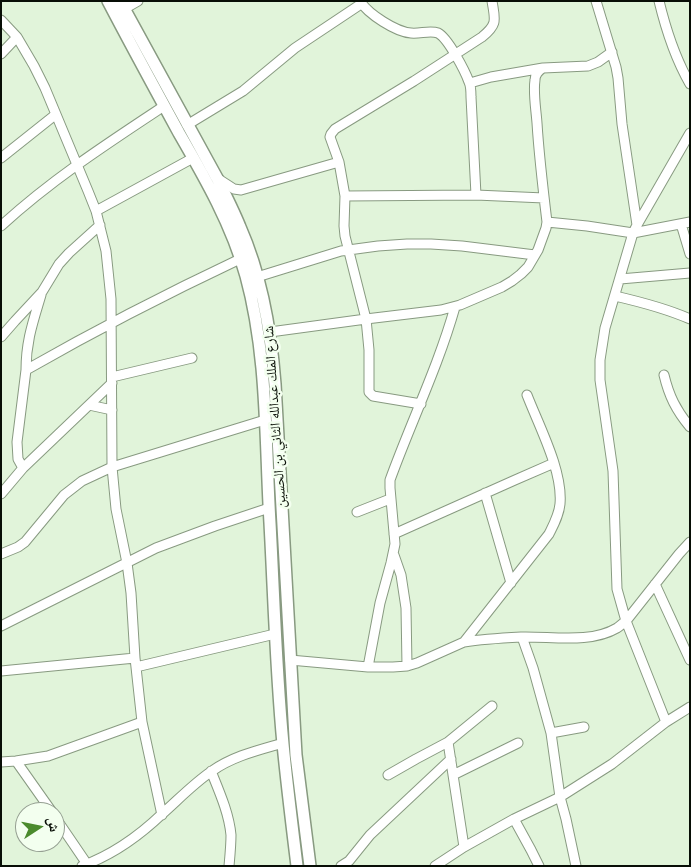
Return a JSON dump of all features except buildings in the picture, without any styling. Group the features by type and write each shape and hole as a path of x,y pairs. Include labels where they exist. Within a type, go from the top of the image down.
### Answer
{"main road":[{"name":"شارع الملك عبدالله الثاني بن الحسين","path":"108,1 225,220 240,259 251,296 262,362 283,743 297,866"},
{"name":"شارع الملك عبدالله الثاني بن الحسين","path":"122,5 217,178 240,227 257,276 270,332 275,384 296,755 310,866"},
{"path":"267,471 280,470"},
{"path":"268,485 281,484"}],"street":[{"path":"122,5 138,1"},
{"path":"421,404 370,394 366,319 348,250 344,226 346,196 339,162 330,137 335,129 414,81 491,30 495,20 492,1"},
{"path":"596,1 618,78 635,229"},
{"path":"659,1 669,36 690,84"},
{"path":"187,125 243,91 295,48 360,3 382,21 400,31 408,33 436,32 442,36 455,54 470,83 476,195"},
{"path":"1,20 17,37 38,74 96,211 106,251 112,299 112,467 116,509 127,563 142,722 162,815"},
{"path":"1,54 17,37"},
{"path":"470,83 491,77 543,68 593,64 612,52"},
{"path":"270,332 455,307 502,287 528,267 543,239 547,222 539,154 535,80 538,71 543,68"},
{"path":"1,226 23,206 77,164 164,106"},
{"path":"1,158 55,115"},
{"path":"666,722 626,621 617,590 613,471 600,380 600,360 605,328 635,229 690,134"},
{"path":"96,211 193,158"},
{"path":"217,178 234,189 241,190 339,162"},
{"path":"346,196 476,195 544,198"},
{"path":"547,222 635,229 685,223 690,254"},
{"path":"1,337 42,292 68,253 100,225"},
{"path":"257,276 348,250 397,244 430,244 482,248 535,255"},
{"path":"26,370 112,323 240,259"},
{"path":"620,279 690,273"},
{"path":"23,468 18,459 16,442 26,370 27,347 42,292"},
{"path":"615,296 651,304 690,319"},
{"path":"368,667 380,602 393,554 394,534 390,480 435,370 455,307"},
{"path":"1,494 23,468 90,404 112,380 192,358"},
{"path":"664,375 668,393 690,427"},
{"path":"464,642 549,534 556,520 560,504 560,494 554,463 527,395"},
{"path":"90,404 112,410"},
{"path":"1,554 25,542 64,494 82,481 112,467 265,420"},
{"path":"394,534 554,463"},
{"path":"486,493 511,583"},
{"path":"357,512 390,499"},
{"path":"1,626 173,540 269,508"},
{"path":"290,660 387,668 407,666 464,642 476,640 603,634 617,628 626,621 678,554 690,542"},
{"path":"393,554 401,575 406,608 407,666"},
{"path":"655,584 690,660"},
{"path":"1,671 136,662 276,634"},
{"path":"522,637 533,668 551,733 560,797 576,866"},
{"path":"388,776 448,742 492,706"},
{"path":"435,866 464,847 514,819 560,797 612,764 666,722 690,707"},
{"path":"1,762 59,753 142,722"},
{"path":"551,733 584,727"},
{"path":"448,742 464,847"},
{"path":"65,833 85,865 122,846 162,815 182,795 211,771 244,755 283,743"},
{"path":"453,775 518,743"},
{"path":"342,866 381,824 451,759"},
{"path":"16,761 45,802"},
{"path":"211,771 229,822 231,843 228,865"},
{"path":"514,819 539,866"}]}
